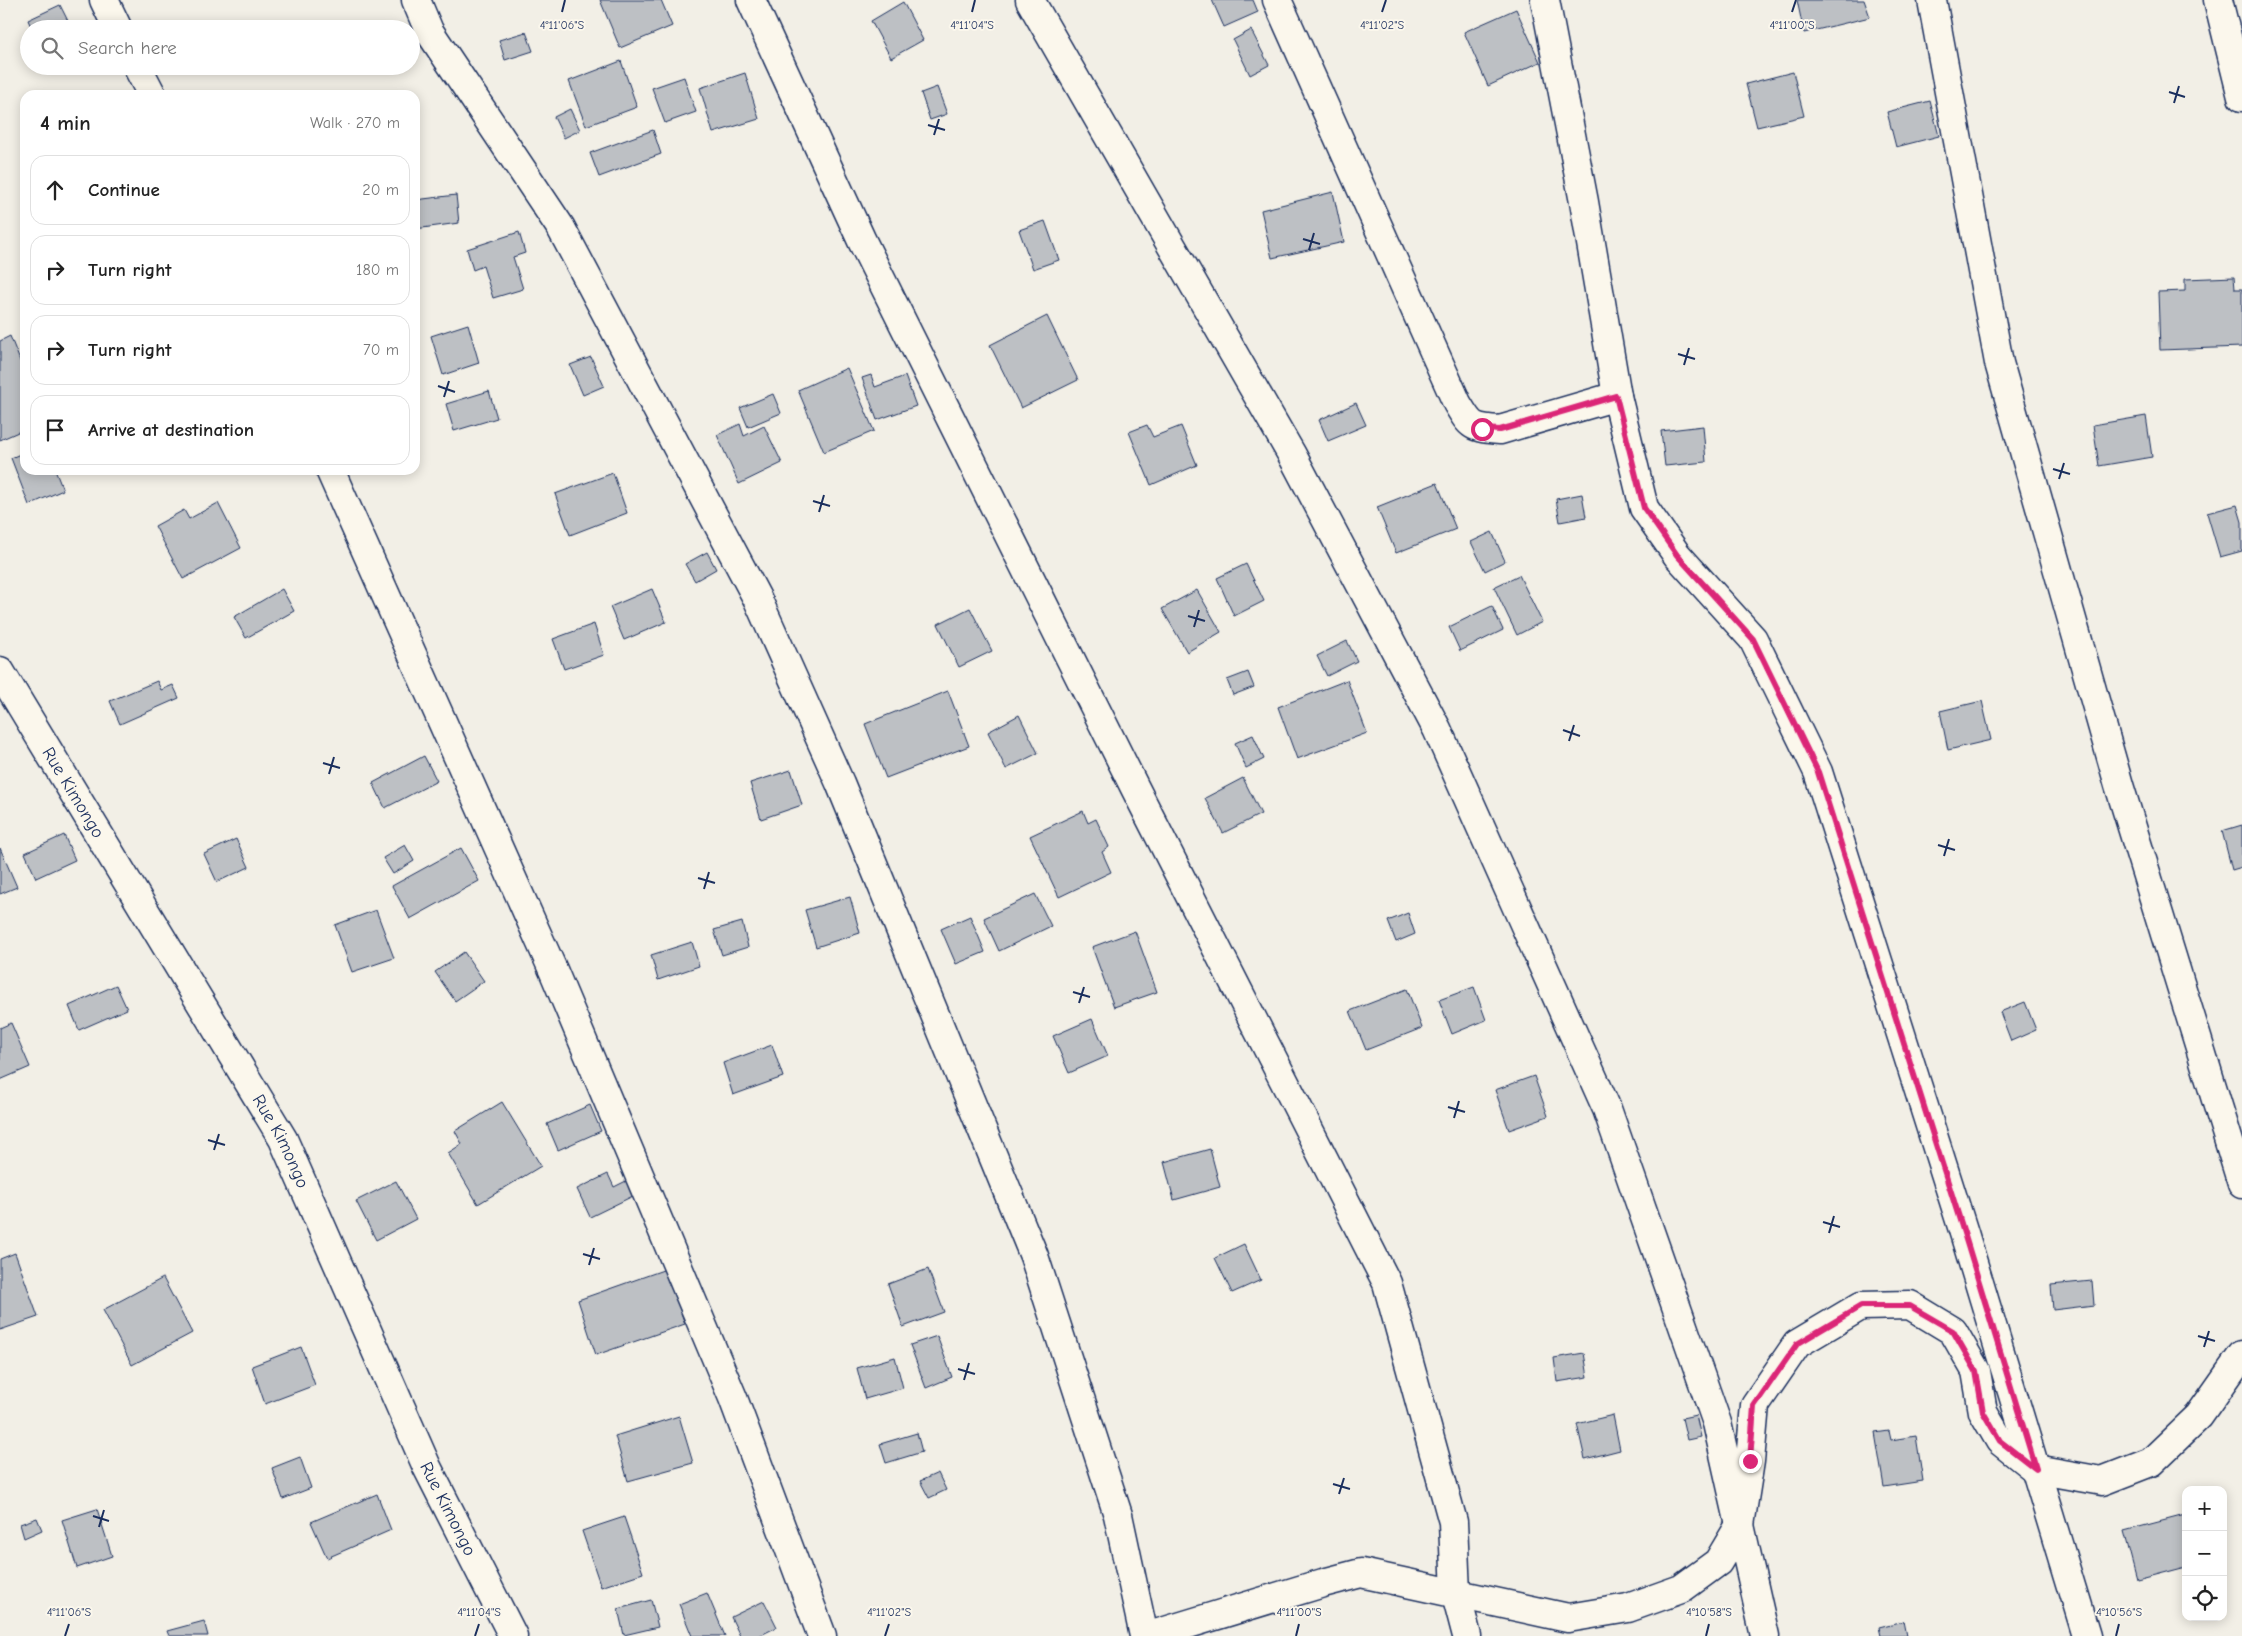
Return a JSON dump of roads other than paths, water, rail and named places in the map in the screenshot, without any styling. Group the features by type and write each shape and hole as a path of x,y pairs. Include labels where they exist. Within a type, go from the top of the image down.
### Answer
{"street":[{"path":"104,0 114,20"},
{"path":"416,0 429,31 562,228 758,600 836,774 1034,1256 1118,1515 1144,1636"},
{"path":"752,0 875,268 1135,788 1388,1283 1453,1522 1456,1594 1467,1636"},
{"path":"1030,0 1292,456 1437,729 1607,1109 1717,1423 1764,1636"},
{"path":"1277,0 1457,403 1469,424 1482,429 1500,430 1616,396"},
{"path":"1545,0 1584,202 1616,396 1644,508 1677,555 1753,639 1818,772 1964,1233 2086,1636"},
{"path":"1932,0 1999,363 2119,785 2242,1184"},
{"path":"2218,0 2242,97"},
{"path":"142,75 150,90"},
{"path":"332,475 568,1006 733,1398 822,1636"},
{"name":"Rue Kimongo","path":"0,671 283,1139 427,1466 512,1636"},
{"path":"1149,1636 1361,1573 1568,1618 1628,1608 1681,1589 1718,1562 1740,1525 1750,1461 1754,1406 1797,1344 1861,1306 1910,1306 1953,1331 1976,1371 1983,1412 2000,1441 2036,1469 2102,1481 2152,1462 2199,1416 2242,1355"}]}
